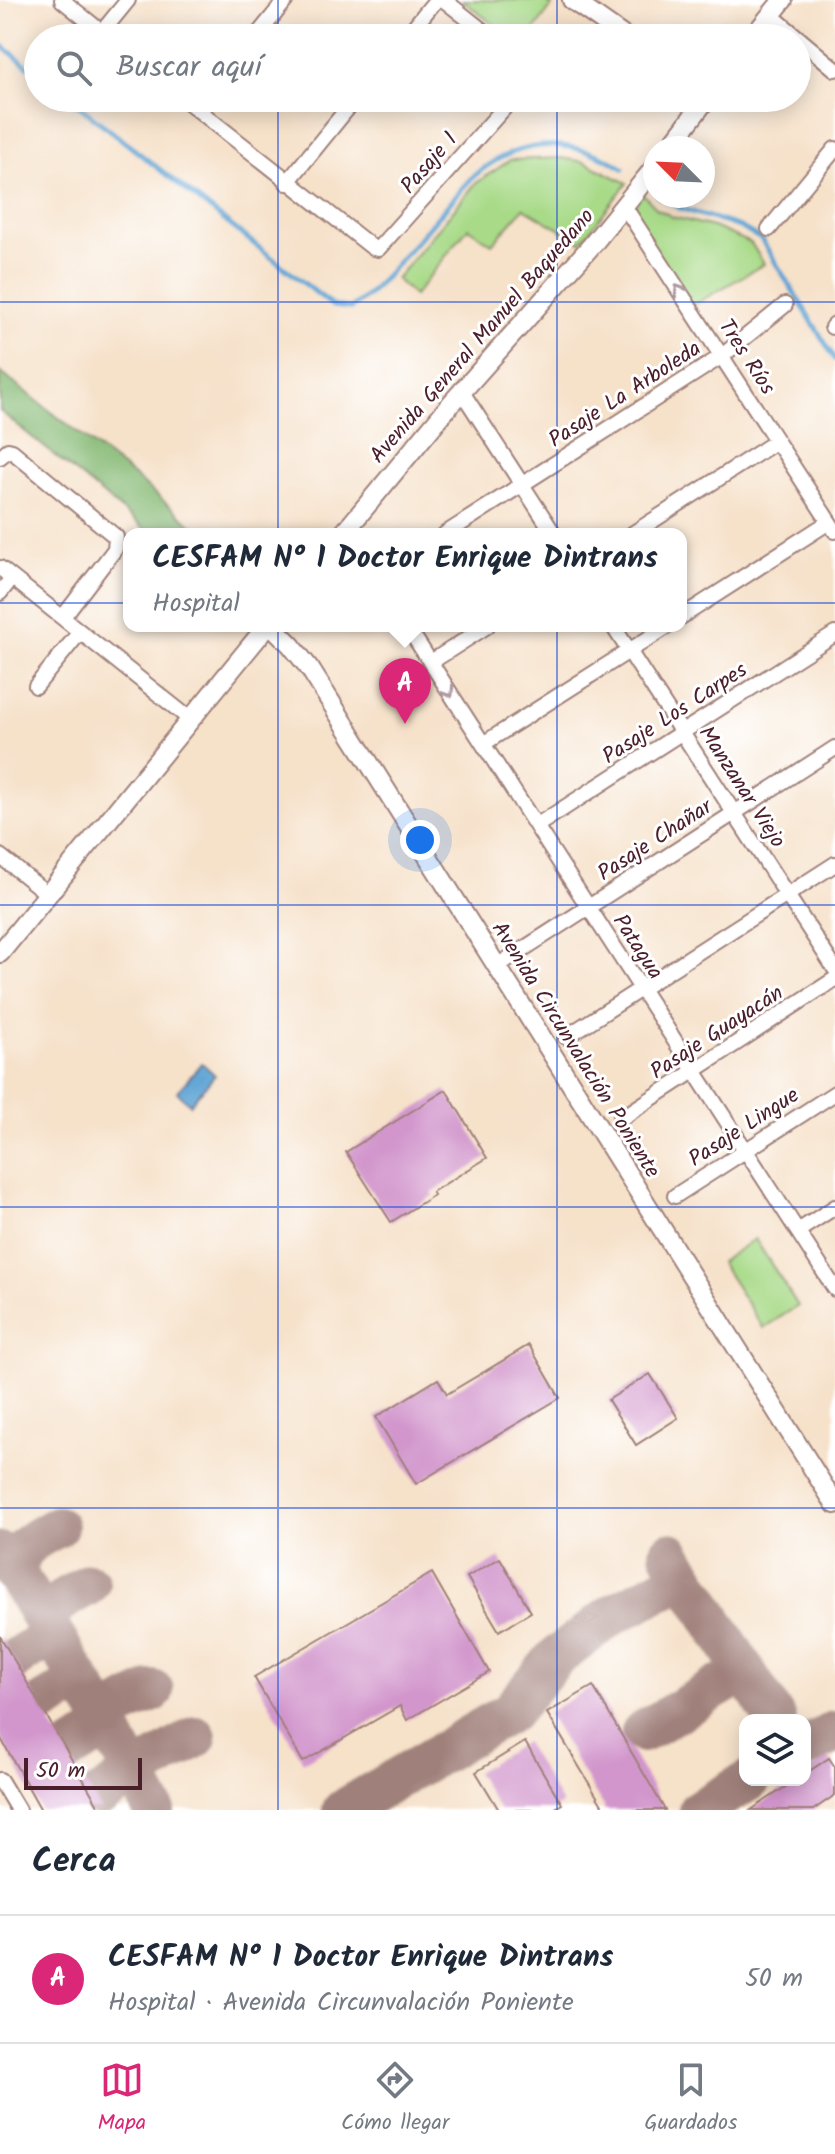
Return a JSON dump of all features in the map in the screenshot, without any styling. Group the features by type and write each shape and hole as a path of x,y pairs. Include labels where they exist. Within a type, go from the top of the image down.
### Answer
{"street":[{"path":"62,0 91,24"},
{"path":"112,24 128,0"},
{"path":"266,24 286,0"},
{"path":"416,24 436,0"},
{"path":"444,0 474,24"},
{"path":"572,0 606,24"},
{"path":"763,24 777,7 793,24"},
{"path":"811,43 835,69"},
{"path":"211,112 287,183 345,112"},
{"name":"Pasaje 1","path":"287,183 373,248 383,247 501,112"},
{"path":"678,136 696,112"},
{"path":"769,229 835,149"},
{"name":"Avenida General Manuel Baquedano","path":"350,528 462,392 643,182"},
{"name":"Tres Ríos","path":"624,206 832,527"},
{"name":"Pasaje La Arboleda","path":"454,528 722,356 785,305"},
{"path":"462,392 550,528"},
{"path":"641,528 777,441"},
{"path":"2,454 12,451 116,537 115,549 63,617"},
{"path":"687,613 832,527"},
{"path":"0,568 191,720"},
{"path":"0,593 12,578"},
{"path":"36,686 80,632"},
{"path":"0,953 265,632"},
{"name":"Avenida Circunvalación Poniente","path":"277,632 310,669 835,1504"},
{"name":"Patagua","path":"411,632 835,1289"},
{"path":"431,662 478,632"},
{"name":"Manzanar Viejo","path":"617,632 835,969"},
{"path":"483,744 659,632"},
{"name":"Pasaje Los Carpes","path":"536,826 835,634"},
{"name":"Pasaje Chañar","path":"497,966 835,748"},
{"path":"0,856 49,895"},
{"path":"566,1037 835,864"},
{"name":"Pasaje Guayacán","path":"620,1119 835,979"},
{"name":"Pasaje Lingue","path":"675,1196 835,1093"},
{"path":"798,1231 835,1207"},
{"path":"0,1780 18,1810"}],"green space":[{"path":"462,0 544,0 552,6 538,24 493,24"},
{"path":"561,158 585,162 627,183 581,242 524,208 492,244 468,228 414,296 396,279 475,184 510,160"},
{"path":"643,194 643,208 656,208 673,217 713,227 751,243 764,264 690,307 629,211"},
{"path":"0,372 196,528 144,528 0,411"},
{"path":"755,1239 798,1306 763,1328 720,1262"}],"water":[{"path":"202,1063 215,1075 190,1104 177,1092"}],"building":[{"path":"446,1090 487,1158 391,1222 346,1152"},
{"path":"529,1345 560,1398 416,1484 376,1417 438,1379 447,1394"},
{"path":"650,1374 678,1418 636,1445 608,1400"},
{"path":"500,1558 531,1612 499,1631 467,1577"},
{"path":"432,1573 489,1672 407,1720 400,1706 303,1762 254,1677"},
{"path":"0,1636 101,1810 41,1810 0,1737"},
{"path":"593,1686 665,1810 605,1810 547,1713"},
{"path":"525,1742 562,1804 552,1810 499,1810 476,1772"},
{"path":"829,1758 835,1767 835,1795 813,1810 751,1810 787,1786 811,1786 811,1770"}],"waterway":[{"path":"0,44 24,63"},
{"path":"87,112 333,306 351,308 368,295 471,179 492,163 528,148 547,146 585,151 623,168"},
{"path":"680,208 740,227 761,239 835,359"}],"taxiway":[{"path":"15,1573 23,1550 57,1527"},
{"path":"0,1553 5,1556 108,1726 154,1810"},
{"path":"670,1553 772,1714"},
{"path":"343,1810 510,1712 555,1658 614,1614 685,1577"},
{"path":"46,1625 56,1606 89,1584"},
{"path":"14,1660 40,1644 58,1645"},
{"path":"642,1732 745,1671"},
{"path":"44,1703 69,1688 87,1693"},
{"path":"108,1726 119,1709 153,1691"},
{"path":"811,1745 834,1732"},
{"path":"70,1750 99,1734 115,1739"},
{"path":"100,1796 124,1783 140,1786 140,1771 196,1737"},
{"path":"699,1810 740,1786"}],"place":[{"name":"CESFAM N° 1 Doctor Enrique Dintrans","path":"405,724"}]}
